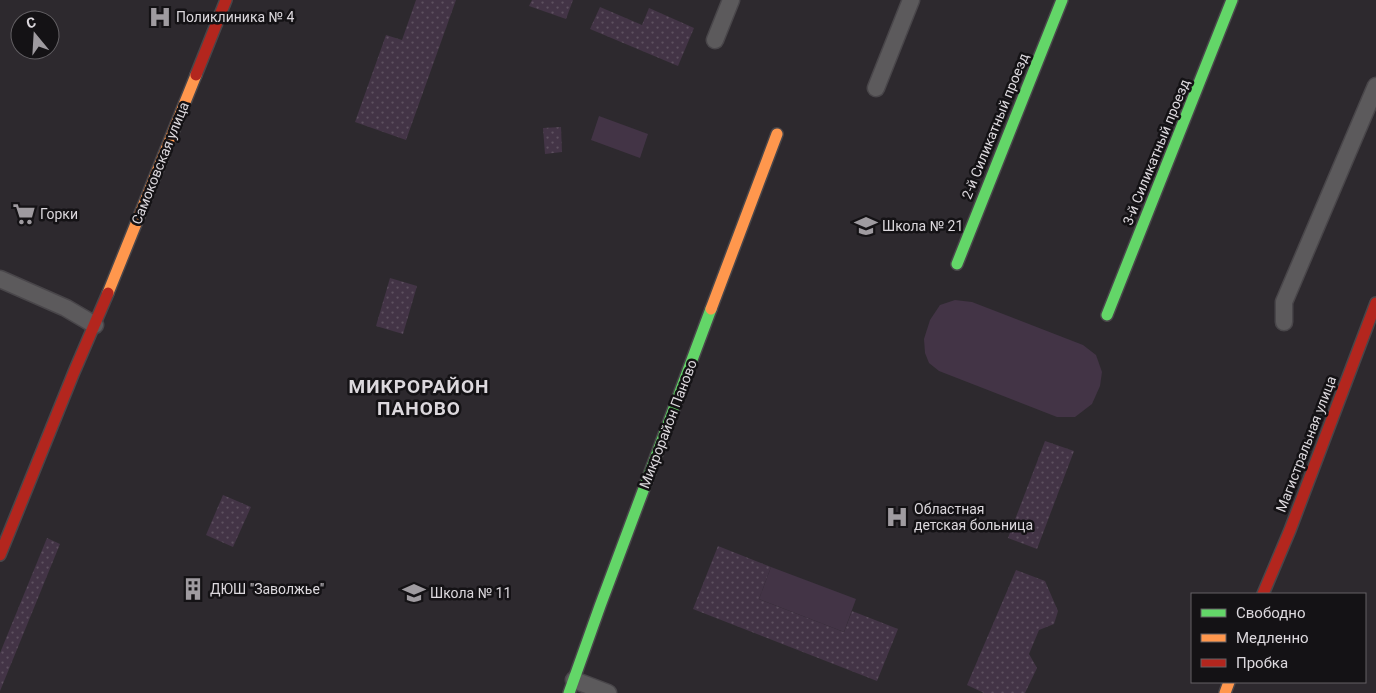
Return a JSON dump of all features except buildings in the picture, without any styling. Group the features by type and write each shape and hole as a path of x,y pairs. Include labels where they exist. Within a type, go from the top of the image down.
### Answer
{"main road":[{"name":"Самоковская улица","path":"0,555 226,0"},
{"name":"2-й Силикатный проезд","path":"957,264 1062,0"},
{"name":"3-й Силикатный проезд","path":"1107,315 1232,0"},
{"name":"Микрорайон Паново","path":"571,686 777,134"},
{"name":"Магистральная улица","path":"1263,593 1290,530 1376,303"}],"street":[{"path":"715,40 732,0"},
{"path":"876,88 912,0"},
{"path":"1284,322 1284,302 1376,86"},
{"path":"0,279 66,308 94,325"},
{"name":"Микрорайон Паново","path":"571,686 608,693"}],"shaded area":[{"path":"416,0 456,0 406,140 355,122 386,35 402,40"},
{"path":"532,0 573,0 566,19 529,6"},
{"path":"600,7 642,25 649,8 694,28 678,66 590,29"},
{"path":"599,116 648,134 640,158 591,140"},
{"path":"561,127 562,152 545,154 543,128"},
{"path":"390,278 417,286 403,334 376,326"},
{"path":"955,300 972,302 1083,345 1096,355 1102,372 1100,386 1092,404 1075,417 1057,417 939,371 929,363 925,353 924,339 930,320 940,305"},
{"path":"1045,441 1074,451 1037,549 1008,538"},
{"path":"223,495 251,507 233,547 206,535"},
{"path":"47,538 60,544 0,691 0,653"},
{"path":"718,546 771,567 759,599 844,632 852,611 898,629 877,681 693,609"},
{"path":"771,567 856,599 844,632 759,599"},
{"path":"1016,570 1045,581 1058,611 1054,624 1039,630 1029,654 1037,668 1025,693 984,693 967,685"}],"traffic: fast":[{"path":"957,264 1062,0"},
{"path":"1107,315 1232,0"},
{"path":"569,693 711,309"}],"traffic: slow":[{"path":"108,293 196,75"},
{"path":"711,309 777,134"},
{"path":"1225,693 1229,683"}],"traffic: jam":[{"path":"196,75 226,0"},
{"path":"0,555 108,293"},
{"path":"1263,593 1290,530 1376,303"}],"place":[{"name":"Поликлиника № 4","path":"160,17"},
{"name":"Горки","path":"24,214"},
{"name":"Школа № 21","path":"866,226"},
{"name":"Областная детская больница","path":"897,517"},
{"name":"ДЮШ \"Заволжье\"","path":"193,589"},
{"name":"Школа № 11","path":"414,593"}],"district":[{"name":"МИКРОРАЙОН ПАНОВО","path":"419,397"}]}
